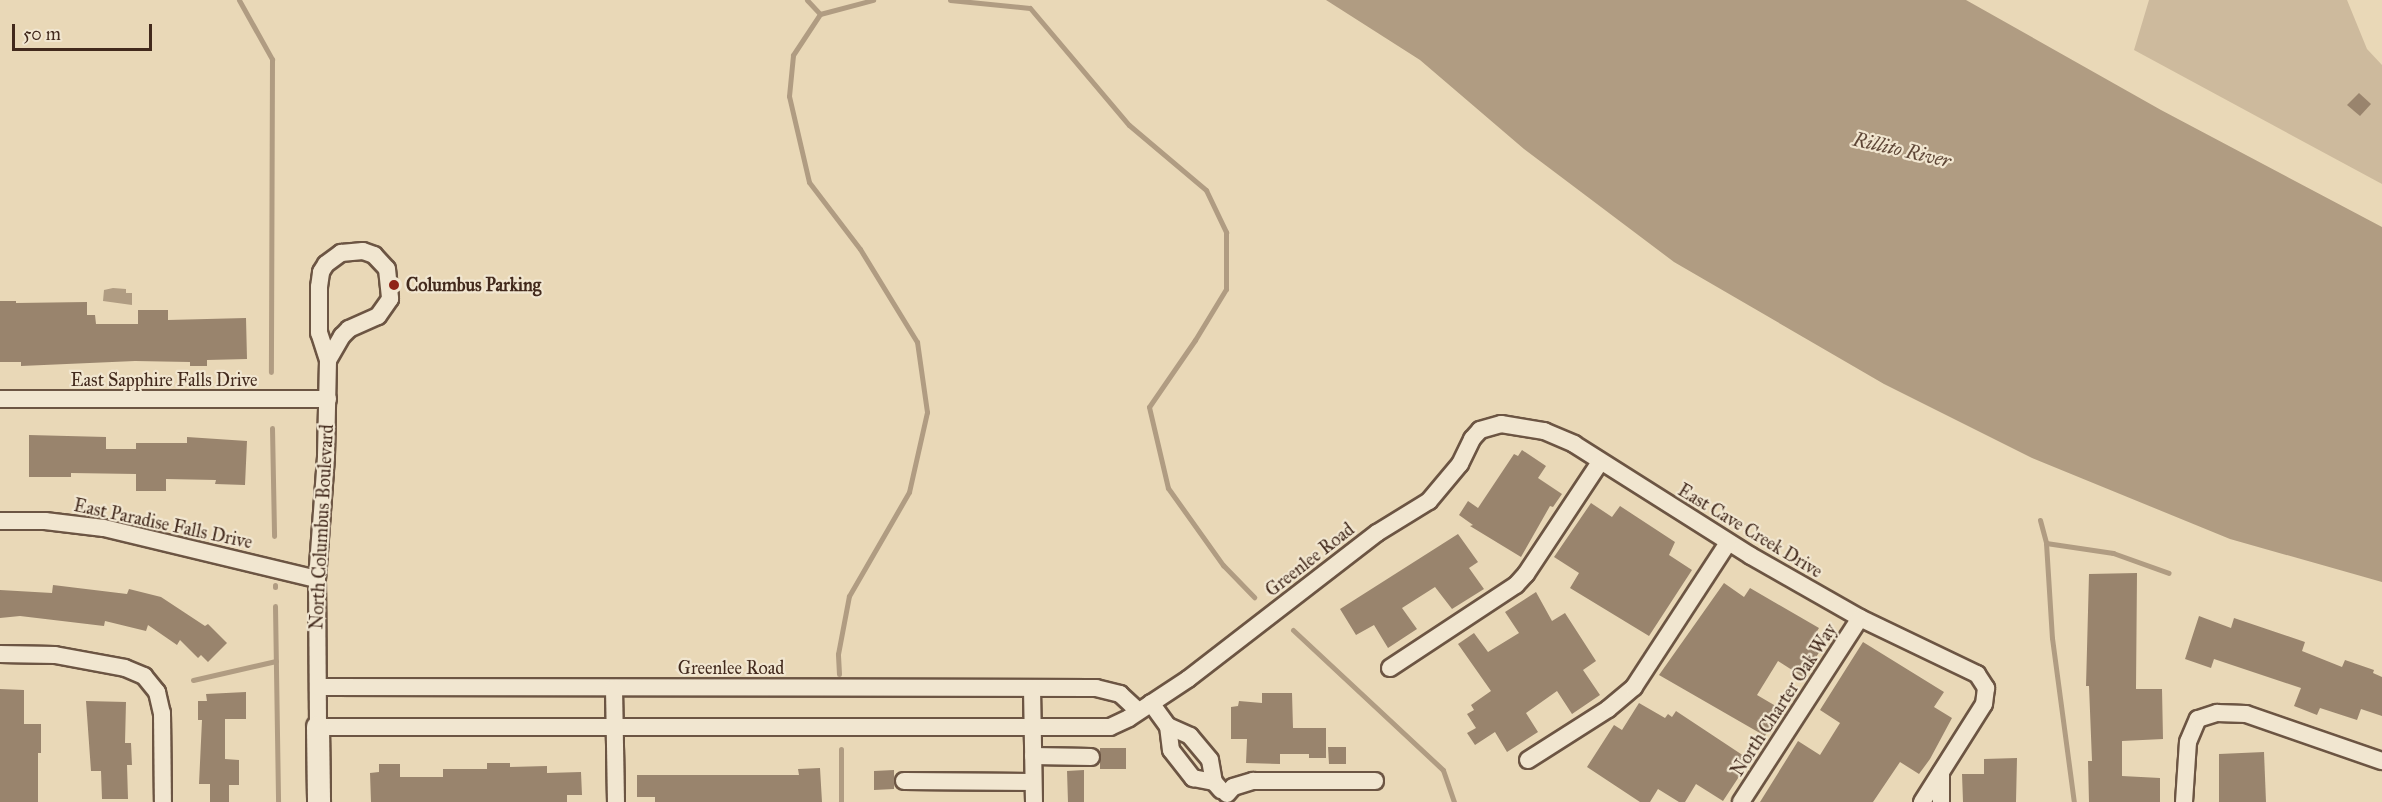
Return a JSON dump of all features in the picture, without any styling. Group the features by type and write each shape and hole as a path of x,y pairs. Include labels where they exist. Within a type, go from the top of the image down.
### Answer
{"street":[{"name":"North Columbus Boulevard","path":"319,802 316,579 328,399 328,360 319,333 319,287 321,272 326,264 341,254 363,251 374,255 387,269 390,299 378,316 350,329 342,336 328,360"},
{"name":"East Sapphire Falls Drive","path":"0,399 328,399"},
{"name":"East Cave Creek Drive","path":"1489,426 1512,424 1544,431 1574,444 1728,543 1860,618 1977,674 1986,688 1984,704 1941,773"},
{"name":"Greenlee Road","path":"318,727 1110,727 1129,718 1188,679 1377,532 1429,501 1460,464 1472,439 1480,430 1489,426"},
{"path":"1390,668 1516,585 1526,574 1600,462"},
{"name":"East Paradise Falls Drive","path":"0,521 45,521 104,528 316,579"},
{"path":"1528,760 1608,709 1634,687 1728,543"},
{"name":"North Charter Oak Way","path":"1741,802 1860,618"},
{"path":"0,654 35,653 80,659 134,671 152,683 162,713 163,802"},
{"name":"Greenlee Road","path":"318,687 1032,688 1108,690 1144,706"},
{"path":"614,688 616,802"},
{"path":"1032,688 1034,802"},
{"path":"1144,706 1168,726 1190,736 1210,760 1214,782 1226,798 1233,787 1252,781 1375,781"},
{"path":"2184,802 2185,755 2198,719 2217,713 2246,714 2382,761"},
{"path":"1168,726 1171,750 1193,777 1208,783 1214,782"},
{"path":"1033,756 1091,757"},
{"path":"1922,802 1941,773"},
{"path":"1941,773 1941,802"},
{"path":"904,781 1033,782"}],"shaded area":[{"path":"2149,0 2347,0 2367,49 2382,65 2382,184 2134,50"}],"water":[{"name":"Rillito River","path":"1326,0 1966,0 2161,110 2382,227 2382,582 2230,539 2032,458 1884,384 1674,262 1524,149 1420,60"},
{"path":"126,289 126,293 132,293 132,305 103,301 104,290"}],"building":[{"path":"2359,93 2371,104 2360,116 2347,105"},
{"path":"0,301 16,301 16,303 87,302 87,315 95,315 96,324 138,324 138,310 168,310 168,320 246,318 247,359 207,360 207,366 190,366 190,362 135,361 21,366 21,362 0,362"},
{"path":"29,435 106,437 106,449 136,449 136,443 187,443 187,437 247,441 245,485 215,484 216,480 166,479 166,491 136,491 136,474 71,473 71,477 29,477"},
{"path":"1522,450 1546,466 1538,478 1562,494 1553,507 1550,506 1521,557 1470,526 1473,525 1459,515 1468,501 1478,508 1514,454 1518,456"},
{"path":"1591,503 1612,517 1620,506 1675,542 1669,555 1692,570 1649,636 1570,588 1579,573 1554,557"},
{"path":"1458,534 1478,562 1469,568 1484,589 1452,609 1435,587 1402,608 1417,629 1388,648 1374,625 1356,635 1340,609"},
{"path":"2137,573 2136,689 2162,689 2163,739 2122,741 2122,776 2160,778 2160,802 2089,802 2088,761 2092,761 2089,686 2086,686 2089,574"},
{"path":"1724,583 1744,597 1750,588 1819,628 1811,641 1822,648 1803,677 1778,661 1757,695 1781,709 1765,736 1659,675"},
{"path":"53,585 127,594 129,589 161,597 205,626 208,624 227,643 208,662 201,655 198,658 180,640 177,645 148,625 146,631 105,621 104,626 20,616 0,618 0,590 52,593"},
{"path":"1536,592 1552,621 1565,613 1596,661 1583,670 1600,695 1572,714 1557,691 1526,713 1538,732 1507,752 1495,732 1475,745 1467,733 1476,728 1467,714 1474,710 1471,705 1491,691 1458,644 1474,633 1488,652 1519,633 1505,612"},
{"path":"2199,616 2231,628 2234,618 2305,642 2302,651 2342,667 2345,660 2374,670 2373,673 2382,677 2382,716 2361,709 2357,720 2320,708 2317,715 2294,706 2301,688 2214,659 2211,668 2185,659"},
{"path":"1863,642 1944,692 1934,707 1952,718 1930,759 1919,774 1900,762 1873,802 1760,802 1798,741 1820,755 1840,723 1820,710"},
{"path":"0,689 24,690 24,724 41,724 41,753 38,753 38,802 0,802"},
{"path":"246,692 246,719 225,719 225,759 239,760 239,785 229,785 229,802 210,802 210,784 199,784 202,720 198,720 198,701 207,701 206,694"},
{"path":"1262,693 1292,693 1293,728 1326,728 1326,758 1309,758 1309,754 1280,754 1280,764 1246,763 1247,739 1231,739 1231,707 1238,706 1239,701 1262,703"},
{"path":"86,701 126,702 125,743 131,743 132,765 127,765 128,799 102,799 101,771 91,771"},
{"path":"1639,703 1665,718 1668,714 1672,717 1676,711 1750,760 1723,801 1696,784 1685,802 1679,802 1658,789 1650,802 1640,802 1587,767 1614,725 1622,730"},
{"path":"1328,747 1346,747 1346,764 1329,764"},
{"path":"1100,748 1126,748 1126,769 1100,769"},
{"path":"2264,752 2266,802 2219,802 2219,754"},
{"path":"2017,758 2016,802 1963,802 1962,774 1984,774 1984,759"},
{"path":"487,763 510,763 510,767 547,766 547,773 581,772 582,795 567,795 567,802 371,802 370,773 379,772 379,764 400,764 400,777 443,777 443,769 487,769"},
{"path":"820,768 822,802 655,802 655,797 637,797 637,775 799,775 798,769"},
{"path":"894,770 894,789 874,790 874,771"},
{"path":"1084,770 1084,802 1068,802 1067,771"}],"waterway":[{"path":"239,0 272,59 271,372"},
{"path":"807,0 820,14"},
{"path":"839,674 838,654 849,596 909,492 927,412 917,342 860,249 809,182 789,96 793,55 820,14 873,0"},
{"path":"950,0 1030,8 1129,125 1206,190 1226,232 1226,289 1195,340 1149,407 1168,488 1223,565 1254,597"},
{"path":"272,428 274,536"},
{"path":"2040,520 2046,543 2113,553 2169,573"},
{"path":"2046,543 2052,638 2074,802"},
{"path":"275,606 278,802"},
{"path":"1293,630 1443,770 1454,802"},
{"path":"193,680 276,661"},
{"path":"841,749 841,802"}],"place":[{"name":"Columbus Parking","path":"394,285"}]}
